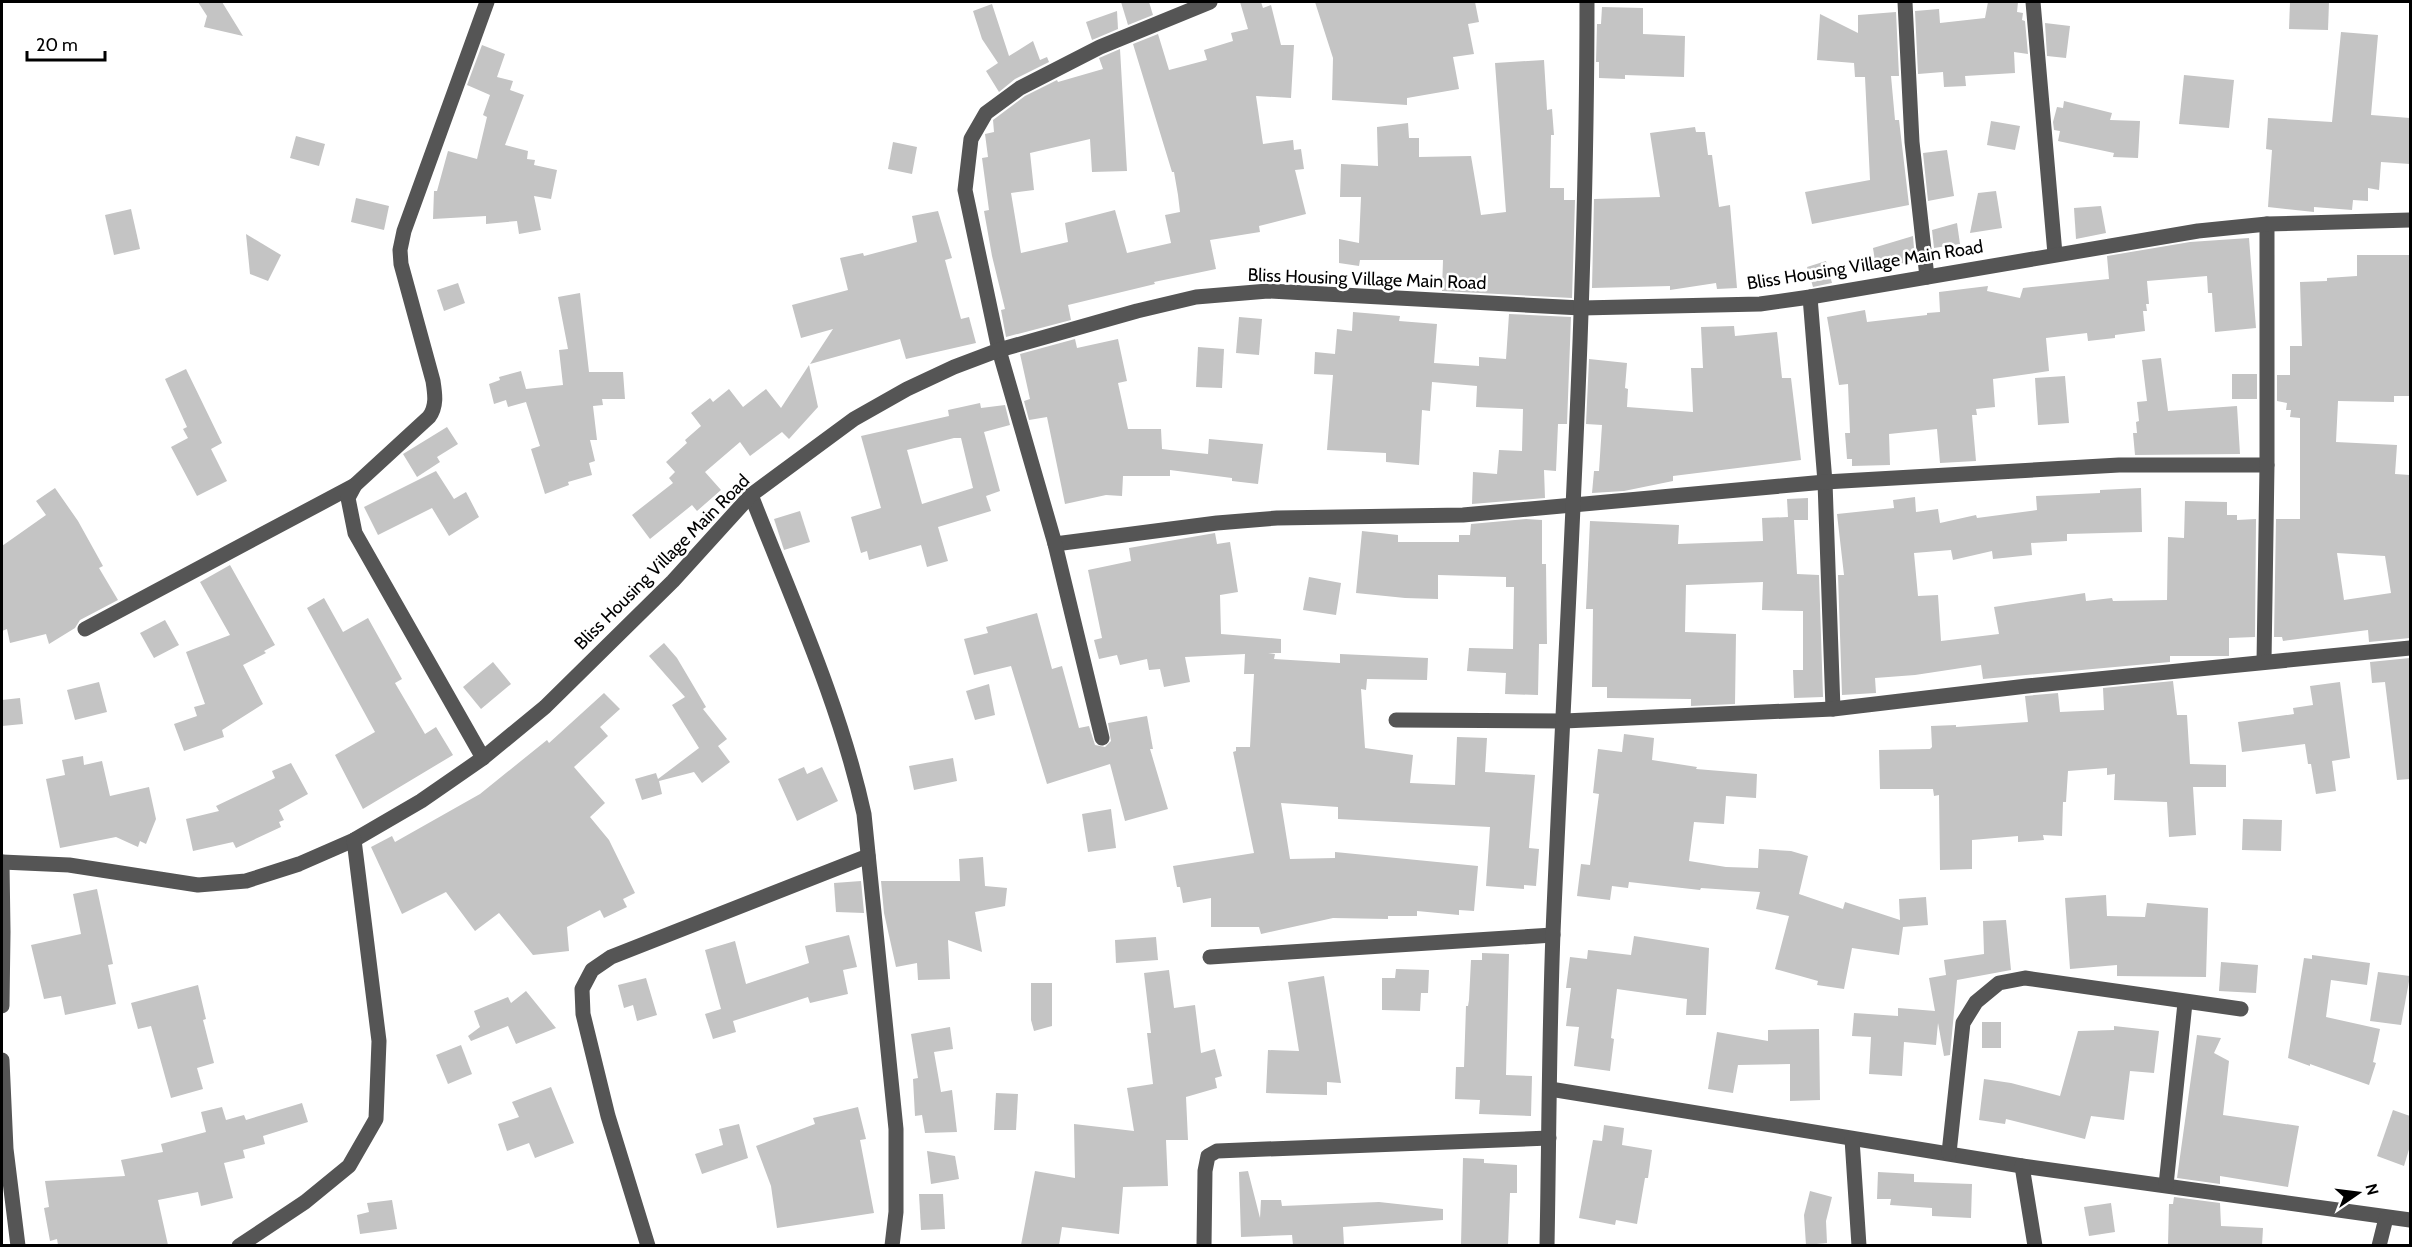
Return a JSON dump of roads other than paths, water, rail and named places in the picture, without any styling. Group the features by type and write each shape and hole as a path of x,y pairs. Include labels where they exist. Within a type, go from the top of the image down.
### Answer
{"street":[{"path":"85,629 355,485 434,410 433,381 401,264 400,250 404,231 487,2"},
{"path":"1102,738 1055,544 999,350 965,190 970,139 986,113 1020,88 1100,47 1210,2"},
{"path":"1547,1245 1553,935 1574,505 1581,308 1587,2"},
{"path":"1905,2 1912,142 1927,277"},
{"path":"2033,2 2055,254"},
{"name":"Bliss Housing Village Main Road","path":"2,862 69,865 198,885 246,881 299,864 354,840 421,801 483,758 545,707 673,580 751,495 854,419 907,389 954,367 999,350 1137,311 1196,297 1268,291 1433,302 1581,308 1760,304 2198,231 2267,224 2410,220"},
{"path":"2264,662 2267,224"},
{"path":"1810,297 1825,482 1833,709"},
{"path":"1055,544 1217,523 1277,518 1463,515 1825,482 2119,465 2267,465"},
{"path":"355,485 348,498 355,532 483,758"},
{"path":"751,495 839,723 861,804 896,1129 896,1212 892,1245"},
{"path":"1396,720 1564,721 1833,709 2410,648"},
{"path":"239,1245 305,1202 349,1166 376,1119 379,1041 354,840"},
{"path":"648,1245 608,1116 583,1014 582,989 591,970 611,957 868,856"},
{"path":"2,862 2,1006"},
{"path":"1210,957 1553,935"},
{"path":"1949,1153 1963,1023 1976,1002 1999,983 2025,978 2185,1003 2241,1009"},
{"path":"2166,1185 2185,1003"},
{"path":"2,1060 6,1149 18,1245"},
{"path":"1550,1089 2022,1166 2410,1220"},
{"path":"1204,1245 1205,1171 1208,1156 1216,1151 1549,1138"},
{"path":"1852,1139 1859,1245"},
{"path":"2022,1166 2035,1245"},
{"path":"2379,1245 2386,1218"}]}
